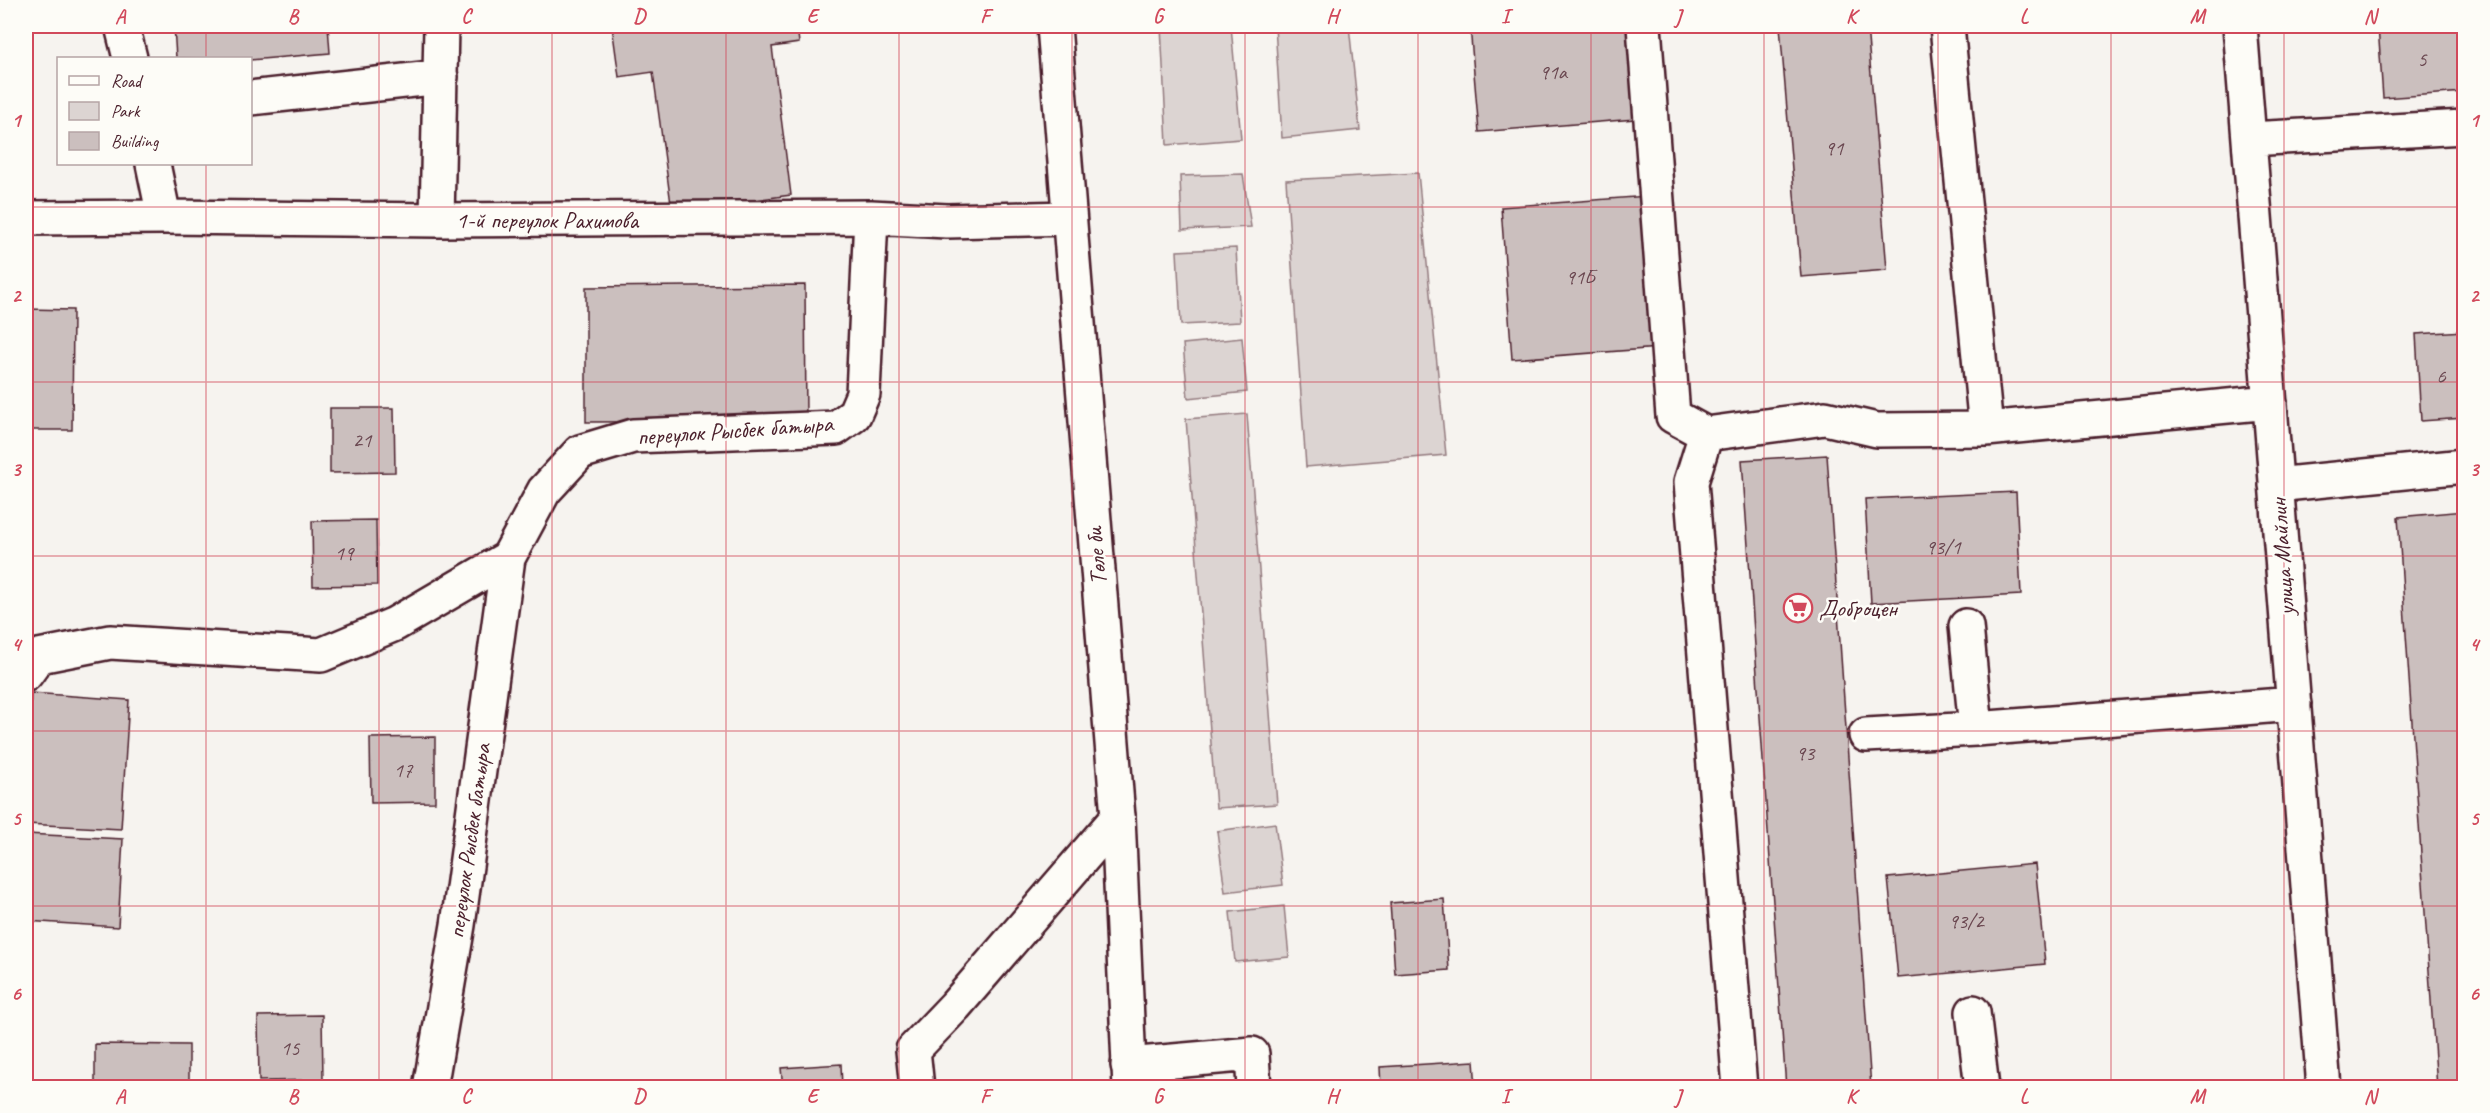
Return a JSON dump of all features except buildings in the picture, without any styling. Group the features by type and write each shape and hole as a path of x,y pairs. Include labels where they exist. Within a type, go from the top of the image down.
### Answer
{"street":[{"path":"122,26 130,57"},
{"path":"437,220 441,26"},
{"name":"Төле би","path":"1054,26 1118,817 1129,1076"},
{"path":"1644,26 1673,417 1706,434 1825,418 1877,430 1986,429 2270,402"},
{"path":"1947,26 1986,429"},
{"name":"улица Майлин","path":"2240,26 2324,1088"},
{"path":"252,98 441,77"},
{"path":"2249,139 2464,127"},
{"path":"153,165 164,217"},
{"name":"1-й переулок Рахимова","path":"26,218 437,220 871,217 947,221 1069,218"},
{"name":"переулок Рысбек батыра","path":"430,1088 458,926 508,558 544,491 580,452 633,436 836,428 854,415 863,394 871,217"},
{"path":"1706,434 1691,482 1740,1088"},
{"path":"2276,484 2464,466"},
{"path":"26,674 39,656 110,642 321,655 395,624 508,558"},
{"path":"1966,626 1976,729"},
{"path":"1866,735 1976,729 2294,704"},
{"path":"916,1088 913,1050 955,1006 1118,817"},
{"path":"1973,1011 1982,1088"},
{"path":"1129,1076 1252,1054 1254,1088"}],"green space":[{"path":"1161,26 1231,26 1241,139 1167,145"},
{"path":"1275,26 1349,26 1360,130 1282,138"},
{"path":"1418,173 1446,455 1306,467 1286,180"},
{"path":"1243,174 1251,227 1182,230 1180,176"},
{"path":"1236,248 1240,322 1181,325 1177,251"},
{"path":"1242,338 1247,392 1188,398 1183,344"},
{"path":"1247,414 1277,804 1216,808 1186,419"},
{"path":"1275,823 1283,885 1225,892 1217,831"},
{"path":"1284,906 1289,957 1235,962 1230,912"}],"place":[{"name":"Доброцен","path":"1798,608"}]}
